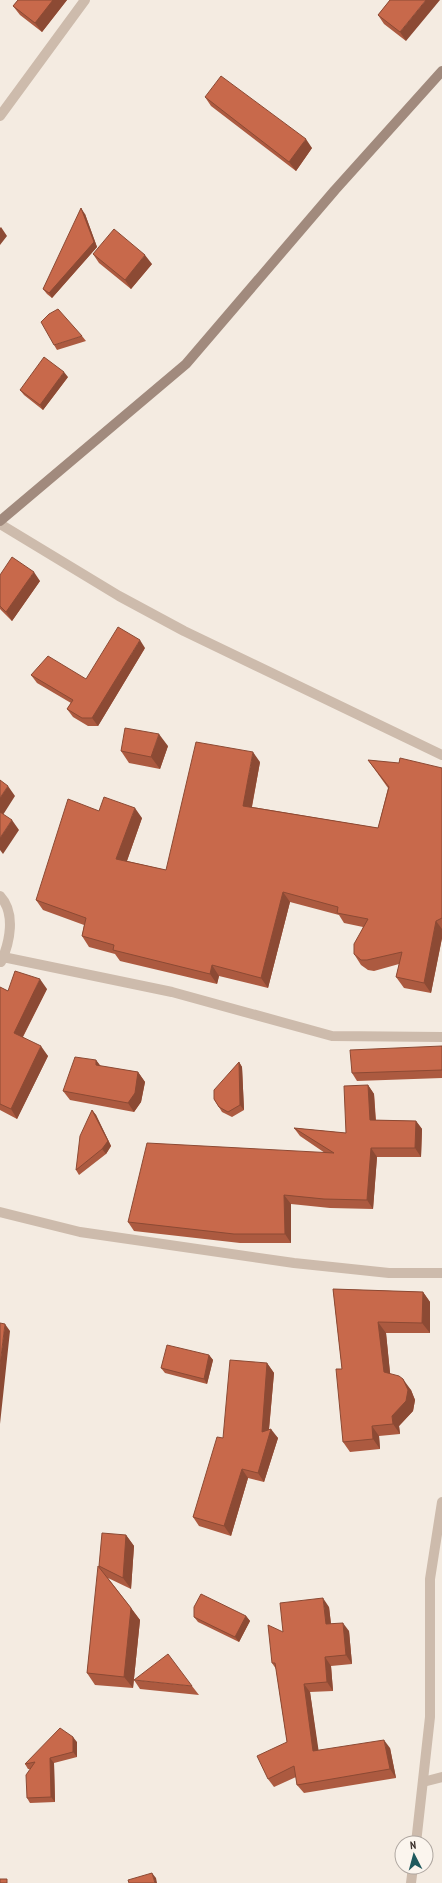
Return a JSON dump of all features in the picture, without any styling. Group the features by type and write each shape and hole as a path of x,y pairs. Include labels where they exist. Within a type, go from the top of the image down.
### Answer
{"street":[{"path":"0,116 85,0"},
{"path":"0,521 186,364 335,190 442,71"},
{"path":"0,524 119,596 184,631 442,755"},
{"path":"0,896 6,903 10,933 1,960 172,992 332,1036 442,1037"},
{"path":"0,1212 80,1232 294,1264 389,1273 442,1273"},
{"path":"417,1835 430,1717 430,1580 442,1502"},
{"path":"424,1782 442,1777"}],"building":[{"path":"18,0 53,0 35,23 13,6"},
{"path":"390,0 426,0 400,32 378,15"},
{"path":"221,76 306,139 289,162 205,97"},
{"path":"81,208 94,242 49,293 43,289"},
{"path":"114,229 145,255 125,280 93,254"},
{"path":"58,309 82,336 54,345 41,322 49,314"},
{"path":"44,357 64,372 40,405 20,390"},
{"path":"12,557 34,572 6,612 0,606 0,575"},
{"path":"118,627 140,640 92,718 82,718 67,709 73,700 31,675 48,656 86,679"},
{"path":"125,728 159,734 151,757 121,751"},
{"path":"196,742 253,752 243,806 378,828 389,787 368,760 399,763 400,758 442,768 442,918 436,921 424,983 396,977 402,952 367,960 361,960 354,954 354,944 368,919 337,913 338,907 283,892 261,978 212,965 210,974 113,950 114,945 82,936 86,918 36,900 68,799 99,811 104,797 135,808 116,859 166,870"},
{"path":"0,780 8,786 0,798"},
{"path":"0,812 12,820 0,838"},
{"path":"15,971 40,979 14,1033 41,1046 11,1109 0,1104 0,987 8,991"},
{"path":"442,1046 442,1070 352,1073 350,1050"},
{"path":"75,1057 96,1060 96,1065 138,1072 135,1093 128,1103 63,1091"},
{"path":"239,1062 240,1105 228,1112 219,1107 214,1099 214,1090"},
{"path":"368,1085 370,1120 416,1121 415,1148 371,1148 367,1200 324,1199 284,1195 285,1234 234,1234 128,1222 147,1143 334,1153 294,1128 346,1133 344,1086"},
{"path":"92,1110 108,1141 102,1149 76,1170 80,1136"},
{"path":"333,1289 423,1292 422,1323 378,1322 384,1372 399,1376 403,1379 408,1390 406,1401 392,1416 393,1424 372,1426 373,1439 343,1442 336,1369 342,1369"},
{"path":"0,1323 5,1324 0,1365"},
{"path":"167,1345 209,1355 204,1379 161,1368"},
{"path":"230,1360 267,1363 262,1432 271,1429 258,1473 242,1469 224,1526 193,1517 217,1437 223,1438"},
{"path":"102,1533 126,1535 123,1578 99,1566"},
{"path":"98,1566 131,1608 124,1677 87,1673"},
{"path":"201,1594 246,1616 235,1637 194,1617 194,1607"},
{"path":"323,1598 326,1624 343,1623 346,1655 325,1657 327,1682 304,1684 313,1751 384,1740 390,1769 297,1785 294,1766 268,1779 257,1756 287,1742 275,1663 272,1663 268,1625 283,1632 280,1603"},
{"path":"168,1654 192,1686 134,1680"},
{"path":"60,1728 73,1737 73,1752 50,1758 51,1797 27,1798 26,1775 35,1762 25,1764"},
{"path":"152,1873 155,1883 129,1883 128,1880"},
{"path":"0,1879 7,1879 7,1883 0,1883"}]}
